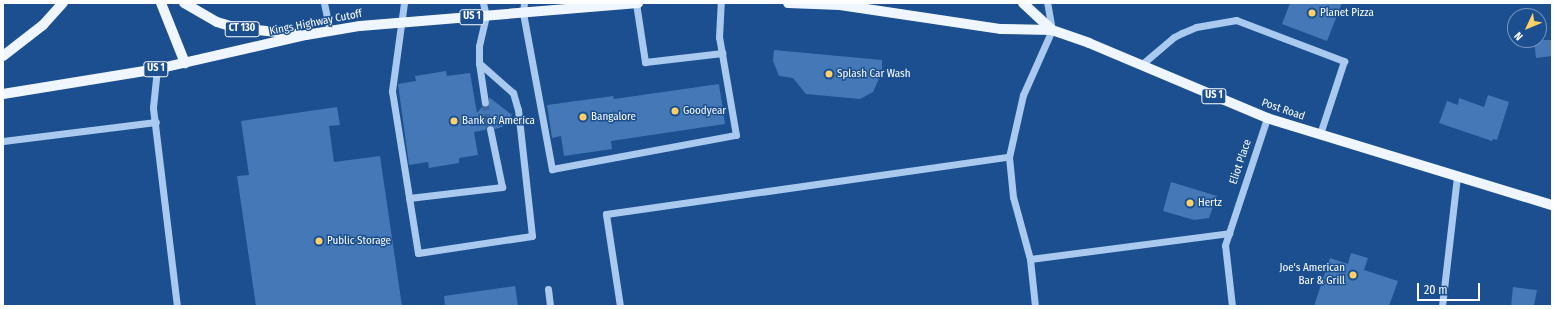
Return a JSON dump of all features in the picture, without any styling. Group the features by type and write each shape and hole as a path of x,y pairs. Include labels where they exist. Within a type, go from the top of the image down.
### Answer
{"main road":[{"path":"3,56 43,26 63,3"},
{"path":"161,3 185,63"},
{"name":"CT 130","path":"184,3 217,22 237,28 306,35"},
{"name":"Kings Highway Cutoff","path":"3,94 157,69 306,35 330,31 403,22 486,16 524,8 637,3"},
{"name":"US 1","path":"788,3 840,5 1001,29 1052,30"},
{"name":"Post Road","path":"1023,3 1052,30 1141,65 1267,118 1552,206"}],"street":[{"path":"324,3 330,31"},
{"path":"404,3 403,22 392,91 418,253 532,236 518,110 513,93 479,63"},
{"path":"484,3 486,16 479,46 479,63 485,103"},
{"path":"637,3 645,62 722,53"},
{"path":"524,8 552,169 615,156 736,135 719,37 721,3"},
{"path":"1035,306 1030,259 1013,197 1009,157 1023,95 1052,30 1047,3"},
{"path":"1141,65 1174,37 1182,33 1196,27 1236,20 1344,61 1320,134"},
{"path":"157,69 153,108 156,122 177,306"},
{"name":"Eliot Place","path":"1232,306 1225,245 1267,118"},
{"path":"3,140 156,122"},
{"path":"409,198 502,187 490,130"},
{"path":"620,306 606,214 1009,157"},
{"path":"1442,306 1457,176"},
{"path":"1030,259 1229,233"},
{"path":"548,289 550,306"}],"building":[{"name":"Planet Pizza","path":"1290,3 1342,3 1327,41 1282,24"},
{"path":"1547,40 1552,40 1552,56 1536,58 1535,48 1547,48"},
{"name":"Splash Car Wash","path":"774,50 882,60 882,72 873,92 860,99 806,94 793,78 779,76 773,61"},
{"name":"Bank of America","path":"446,71 447,76 470,73 477,113 482,107 488,107 489,97 512,115 502,127 495,129 489,124 485,130 474,132 478,155 459,158 459,163 429,168 428,162 409,165 398,84 416,81 415,76"},
{"path":"719,84 725,124 611,141 612,149 564,156 561,136 552,138 547,105 613,96 614,99"},
{"path":"1488,95 1509,102 1497,140 1493,139 1492,141 1439,123 1447,101 1458,105 1459,98 1484,107"},
{"name":"Public Storage","path":"337,107 340,125 329,126 334,162 380,156 402,306 256,306 237,176 249,175 241,121"},
{"name":"Hertz","path":"1171,182 1217,196 1209,218 1194,220 1163,211"},
{"name":"Joe's American Bar & Grill","path":"1351,253 1368,258 1364,270 1398,281 1389,306 1314,306 1330,258 1348,264"},
{"path":"515,286 518,306 445,306 444,296"},
{"path":"1513,287 1537,290 1534,306 1511,306"}],"tunnel":[{"path":"485,103 490,129"}],"place":[{"name":"Planet Pizza","path":"1312,13"},
{"name":"Splash Car Wash","path":"829,74"},
{"name":"Goodyear","path":"675,111"},
{"name":"Bangalore","path":"583,117"},
{"name":"Bank of America","path":"454,121"},
{"name":"Hertz","path":"1190,203"},
{"name":"Public Storage","path":"319,241"},
{"name":"Joe's American Bar & Grill","path":"1353,275"}]}
